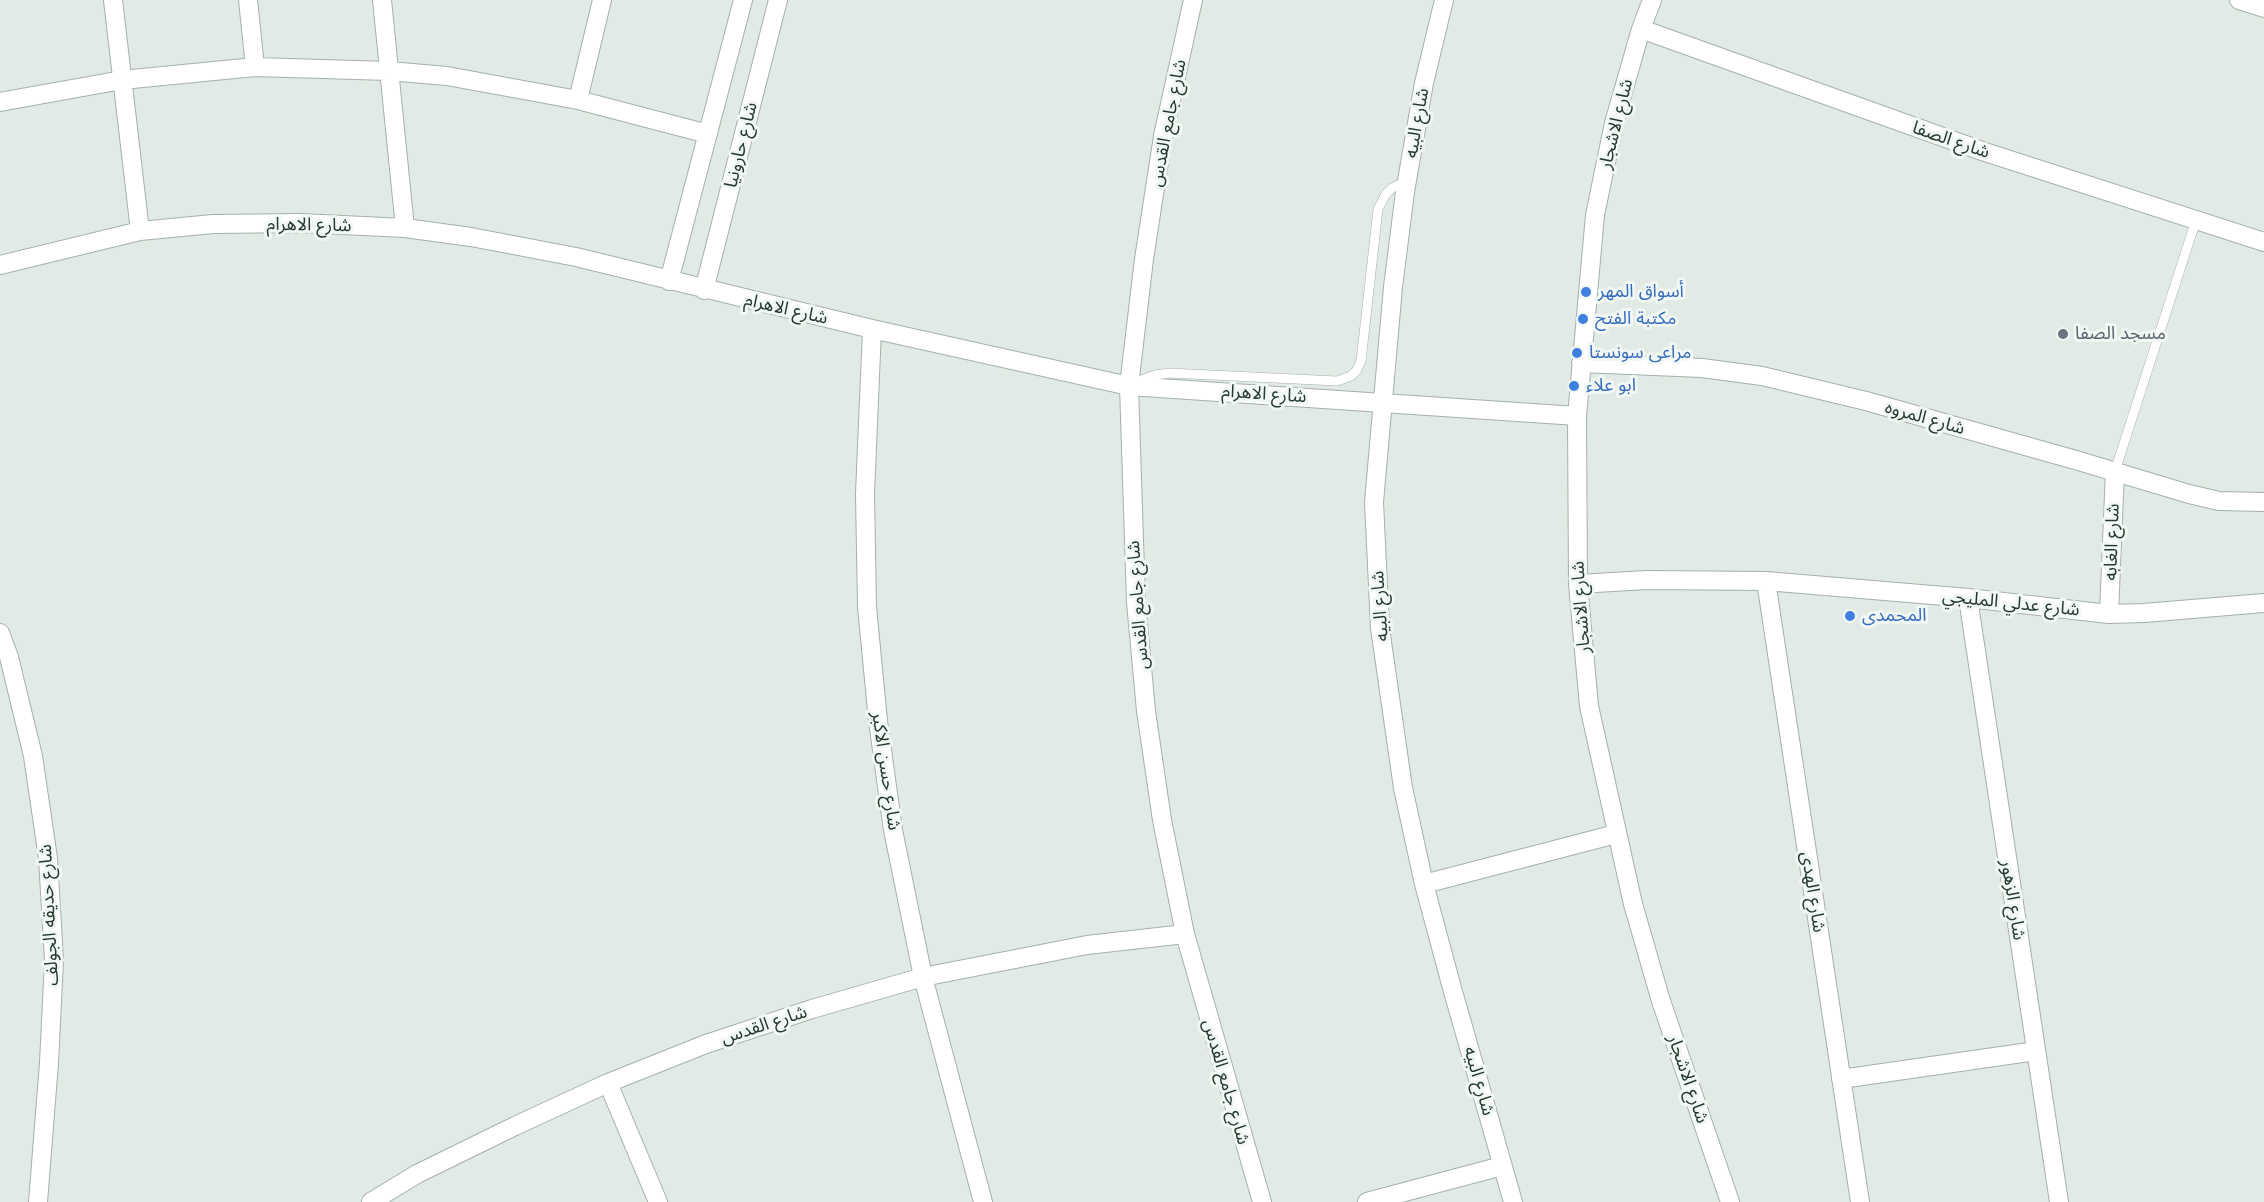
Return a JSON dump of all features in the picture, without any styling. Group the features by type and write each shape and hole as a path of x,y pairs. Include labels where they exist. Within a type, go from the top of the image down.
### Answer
{"street":[{"path":"113,0 140,231"},
{"path":"248,0 255,67"},
{"path":"382,0 405,228"},
{"path":"578,100 602,0"},
{"name":"شارع حارونيا","path":"669,281 743,0"},
{"name":"شارع حارونيا","path":"704,290 778,0"},
{"name":"شارع جامع القدس","path":"1193,0 1163,136 1144,259 1130,386 1135,591 1146,711 1162,820 1185,934 1262,1202"},
{"name":"شارع البيه","path":"1444,0 1424,83 1407,181 1393,287 1374,502 1380,628 1403,788 1424,884 1513,1202"},
{"name":"شارع الاشجار","path":"1652,0 1641,29 1614,123 1595,215 1577,416 1578,584 1589,706 1633,904 1661,1001 1730,1202"},
{"path":"2239,0 2264,8"},
{"name":"شارع الصفا","path":"1641,29 1982,151 2264,242"},
{"path":"0,102 122,80 255,67 388,71 447,76 578,100 708,134"},
{"name":"شارع الاهرام","path":"0,265 140,231 213,224 301,223 405,228 532,248 872,329 1130,386 1577,416"},
{"name":"شارع حسن الاكبر","path":"872,329 865,494 867,607 878,721 893,830 923,977 983,1202"},
{"name":"شارع المروه","path":"1581,363 1702,368 1762,376 1866,401 2189,494 2219,501 2264,502"},
{"name":"شارع الغابه","path":"2109,614 2115,471"},
{"name":"شارع عدلي المليجي","path":"1578,584 1647,580 1766,581 1968,598 2109,614 2264,603"},
{"name":"شارع الهدى","path":"1766,581 1860,1202"},
{"name":"شارع الزهور","path":"1968,598 2059,1202"},
{"name":"شارع حديقه الجولف","path":"0,633 9,657 33,756 48,858 54,960 49,1063 38,1202"},
{"path":"1424,884 1617,834"},
{"name":"شارع القدس","path":"371,1202 417,1174 608,1083 706,1044 812,1009 923,977 1088,945 1185,934"},
{"path":"1841,1079 2036,1051"},
{"path":"608,1083 658,1202"},
{"path":"1367,1202 1502,1166"}],"lane":[{"path":"1130,386 1148,377 1169,373 1337,381 1351,376 1357,370 1360,361 1378,209 1381,201 1392,188 1407,181"},
{"path":"2115,471 2196,220"}],"place":[{"name":"أسواق المهر","path":"1586,292"},
{"name":"مكتبة الفتح","path":"1583,319"},
{"name":"مسجد الصفا","path":"2063,334"},
{"name":"مراعى سونستا","path":"1577,353"},
{"name":"ابو علاء","path":"1574,386"},
{"name":"المحمدى","path":"1850,616"}]}
